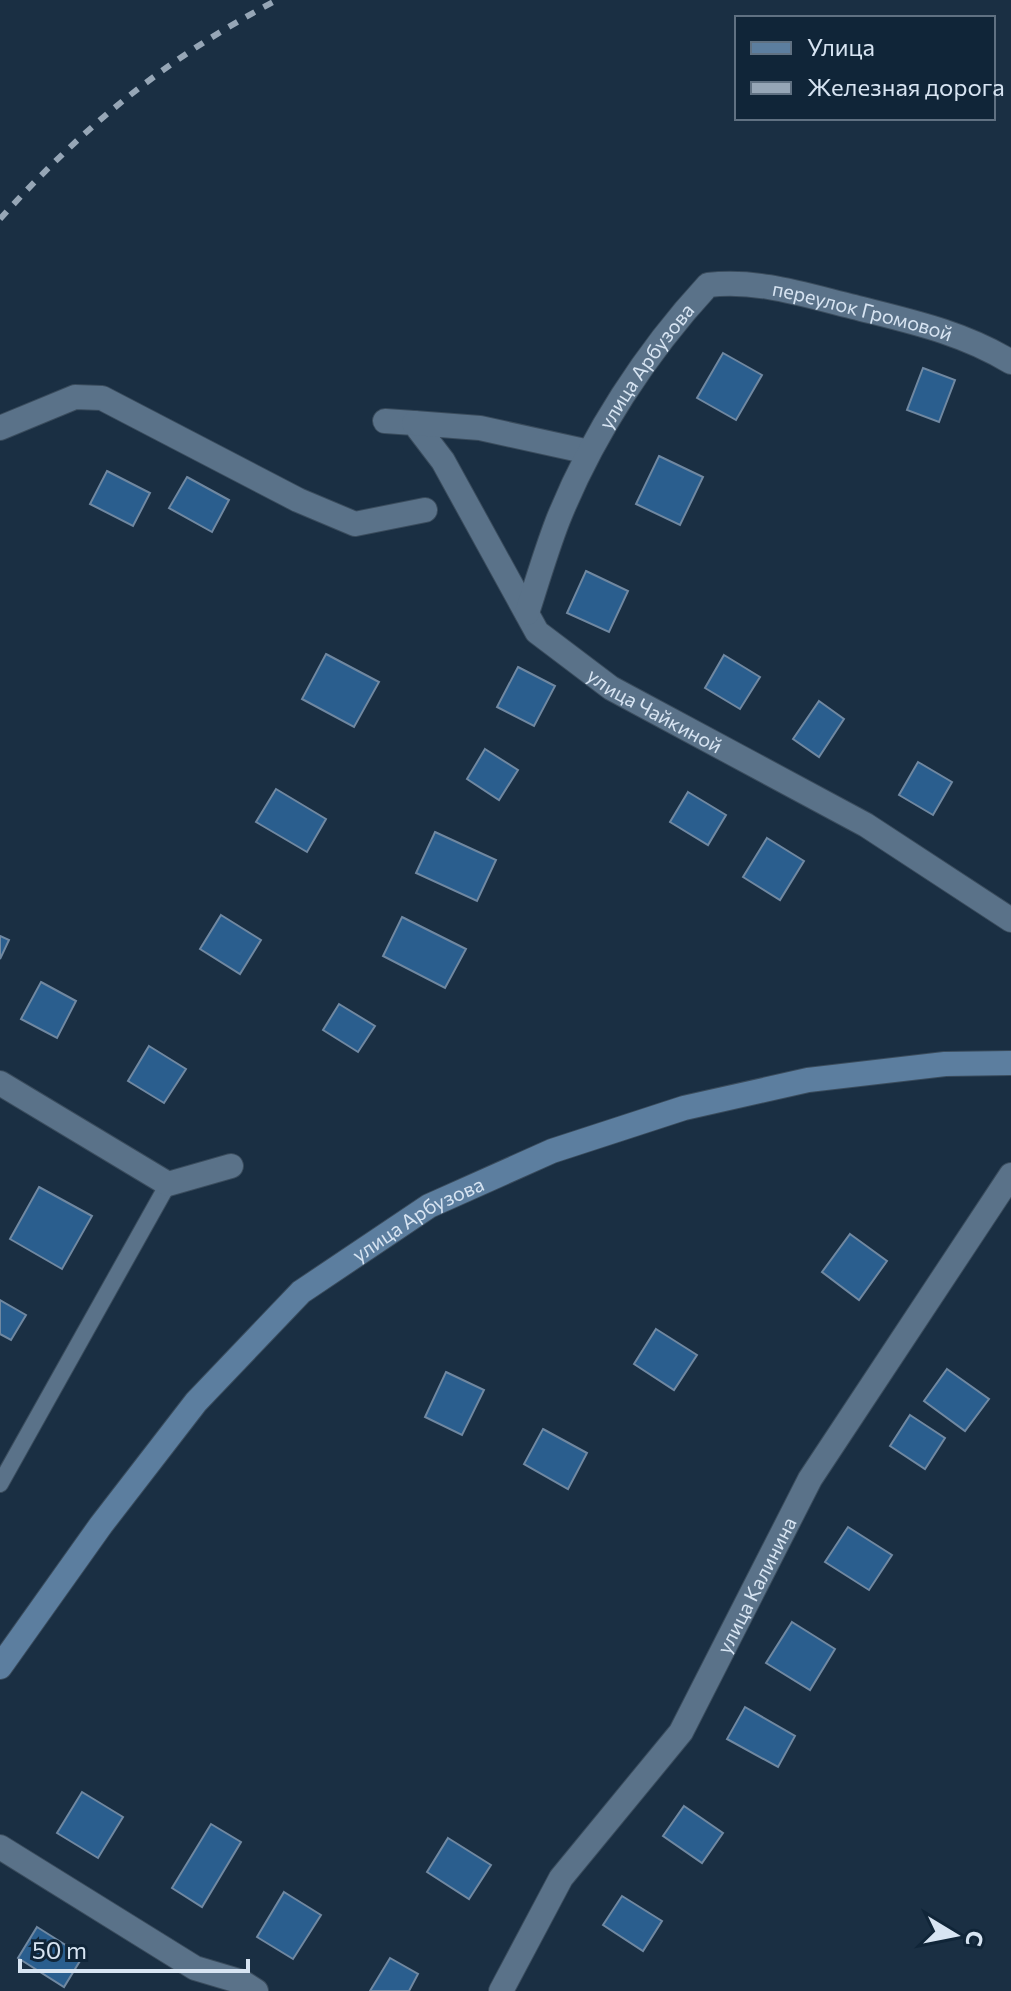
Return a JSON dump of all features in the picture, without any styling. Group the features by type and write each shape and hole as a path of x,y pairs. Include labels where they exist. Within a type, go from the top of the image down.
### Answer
{"street":[{"name":"переулок Громовой","path":"708,285 738,281 770,286 924,324 960,335 1011,362"},
{"name":"улица Арбузова","path":"527,613 558,521 589,452 675,320 708,285"},
{"path":"0,428 75,397 102,398 298,500 355,524 425,510"},
{"path":"385,421 414,423"},
{"name":"улица Арбузова","path":"414,423 480,428 589,452"},
{"name":"улица Чайкиной","path":"414,423 443,461 537,632 611,688 866,825 1011,920"},
{"name":"улица Арбузова","path":"0,1667 101,1525 196,1402 301,1292 429,1206 552,1151 684,1108 808,1080 945,1064 1011,1063"},
{"path":"0,1083 168,1184 231,1166"},
{"name":"улица Калинина","path":"501,1991 561,1878 681,1732 810,1479 1011,1175"},
{"path":"0,1847 195,1968 242,1982 256,1991"}],"lane":[{"path":"0,1484 168,1184"}],"building":[{"path":"723,353 762,375 736,420 697,398"},
{"path":"923,368 955,380 939,422 907,410"},
{"path":"659,456 703,477 680,525 636,504"},
{"path":"107,471 150,493 133,526 90,504"},
{"path":"187,477 229,500 212,532 169,508"},
{"path":"586,571 628,591 609,632 567,613"},
{"path":"326,654 379,682 354,727 302,699"},
{"path":"724,655 760,677 740,709 705,688"},
{"path":"518,667 555,686 534,726 497,707"},
{"path":"819,701 844,719 819,757 793,739"},
{"path":"485,749 518,770 499,800 467,779"},
{"path":"918,762 952,782 933,815 899,795"},
{"path":"276,789 326,819 307,852 256,822"},
{"path":"688,792 726,815 708,845 670,822"},
{"path":"435,832 496,860 477,901 416,873"},
{"path":"767,838 804,861 780,900 743,877"},
{"path":"221,915 261,940 240,974 200,949"},
{"path":"402,917 466,949 445,988 383,956"},
{"path":"0,936 9,940 0,959"},
{"path":"41,982 76,1001 57,1038 21,1019"},
{"path":"339,1004 375,1026 358,1052 323,1030"},
{"path":"149,1046 186,1069 164,1103 128,1081"},
{"path":"39,1187 92,1216 62,1269 10,1239"},
{"path":"850,1234 887,1261 859,1300 822,1272"},
{"path":"0,1300 26,1315 11,1340 0,1334"},
{"path":"656,1329 697,1355 674,1390 634,1364"},
{"path":"947,1369 989,1399 965,1431 924,1401"},
{"path":"446,1372 484,1390 462,1435 425,1417"},
{"path":"910,1415 945,1438 925,1469 890,1446"},
{"path":"543,1429 587,1453 568,1489 524,1464"},
{"path":"848,1527 892,1555 869,1590 825,1562"},
{"path":"792,1622 835,1649 810,1690 766,1663"},
{"path":"745,1707 795,1736 778,1767 727,1739"},
{"path":"82,1792 123,1817 98,1858 57,1833"},
{"path":"684,1806 723,1833 702,1863 663,1836"},
{"path":"211,1824 241,1842 202,1907 172,1888"},
{"path":"448,1838 491,1865 469,1899 427,1872"},
{"path":"284,1892 321,1915 293,1959 257,1937"},
{"path":"622,1896 662,1921 643,1951 603,1925"},
{"path":"37,1927 83,1956 64,1987 18,1958"},
{"path":"390,1958 418,1974 409,1991 370,1991"}],"railway":[{"path":"0,219 63,154 128,97 199,46 277,0"}]}
